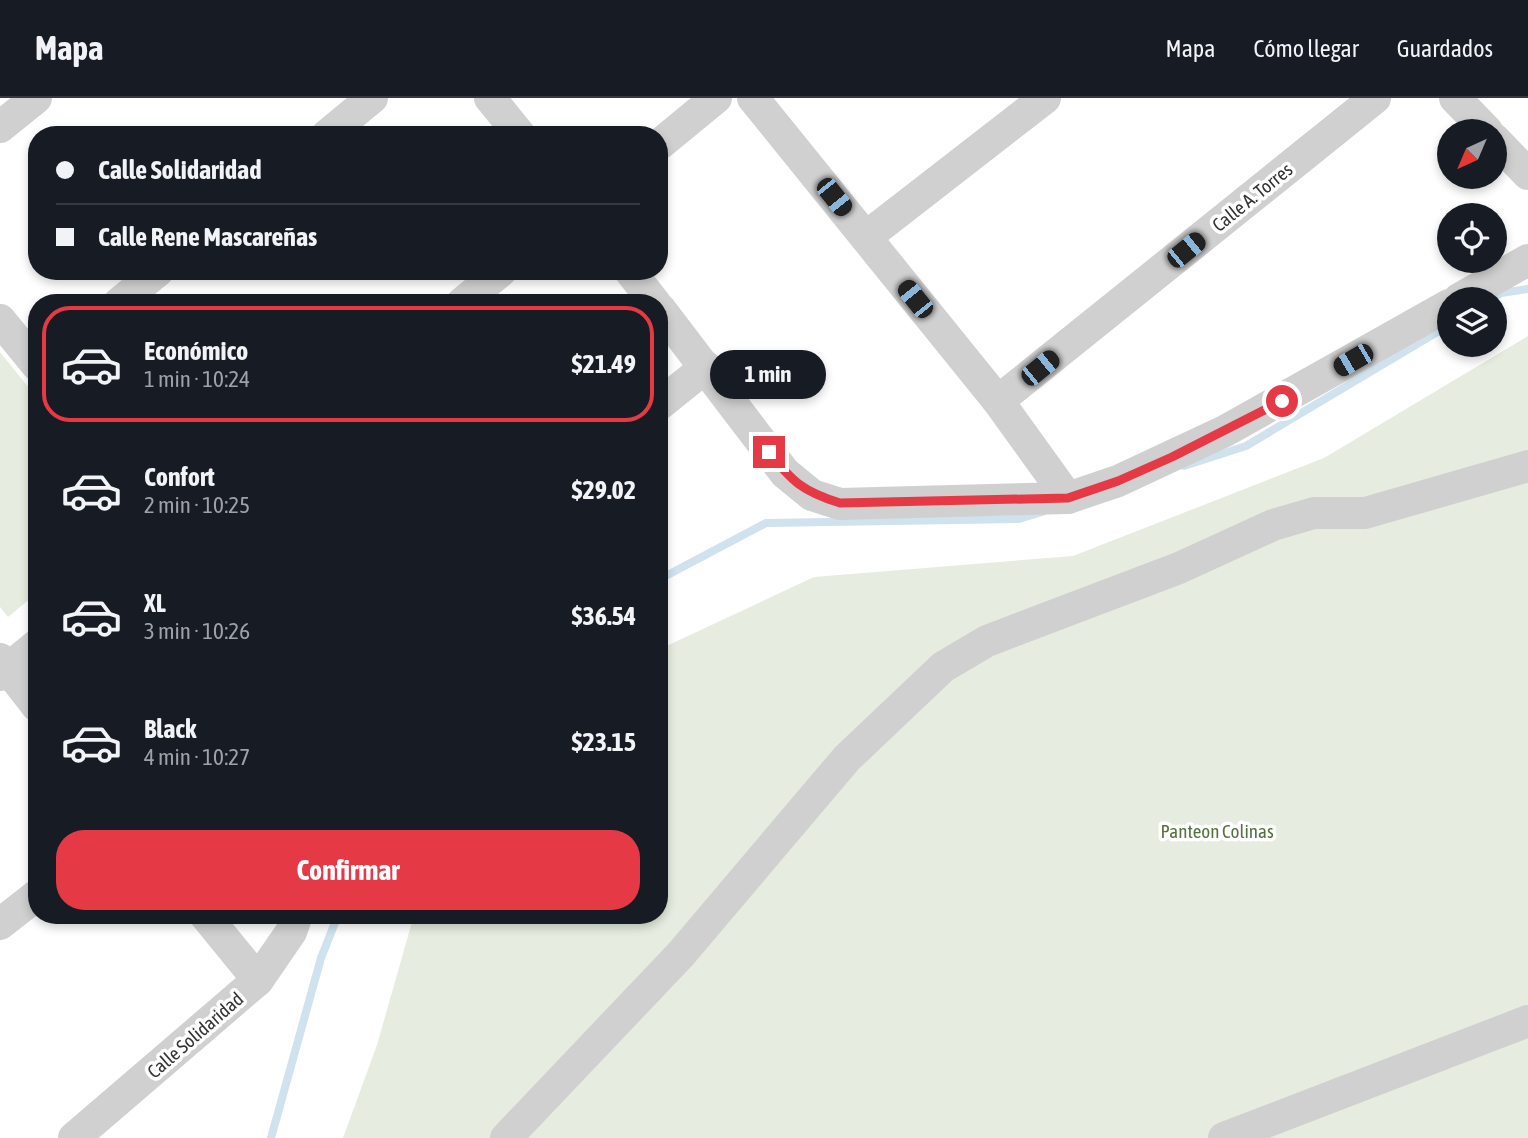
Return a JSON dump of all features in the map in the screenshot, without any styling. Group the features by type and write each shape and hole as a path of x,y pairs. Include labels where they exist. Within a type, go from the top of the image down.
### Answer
{"street":[{"path":"0,127 36,98"},
{"path":"338,126 372,98"},
{"path":"490,98 513,126"},
{"path":"668,137 716,98"},
{"path":"753,98 998,401 1068,498"},
{"path":"866,237 1045,98"},
{"name":"Calle A. Torres","path":"998,401 1376,98"},
{"path":"1455,98 1475,119"},
{"path":"1507,152 1528,174"},
{"path":"1480,287 1528,260"},
{"path":"130,294 147,280"},
{"path":"473,294 490,280"},
{"path":"637,280 648,294"},
{"path":"668,319 785,473 812,495 840,503 1068,498 1118,481 1215,436 1437,312"},
{"path":"0,320 28,354"},
{"path":"668,398 706,367"},
{"path":"506,1138 681,954 847,758 943,667 987,641 1179,568 1273,525 1314,513 1365,513 1528,466"},
{"path":"28,651 3,667 28,696"},
{"path":"0,924 28,902"},
{"path":"212,924 258,980"},
{"name":"Calle Solidaridad","path":"74,1138 258,980 294,924"},
{"path":"1224,1138 1528,1021"}],"green space":[{"name":"Panteon Colinas","path":"1528,336 1528,1138 343,1138 377,1045 411,924 668,924 668,645 814,577 1073,556 1324,458 1493,357 1507,357 1507,349"},
{"path":"0,352 28,387 28,600 8,617 0,607"}],"waterway":[{"path":"1507,292 1528,289"},
{"path":"1184,466 1246,446 1437,332"},
{"path":"668,575 766,523 1019,519 1042,512"},
{"path":"271,1138 321,958 334,924"}],"route":[{"path":"769,452 785,473 812,495 840,503 1068,498 1118,481 1172,457 1282,401"}]}
